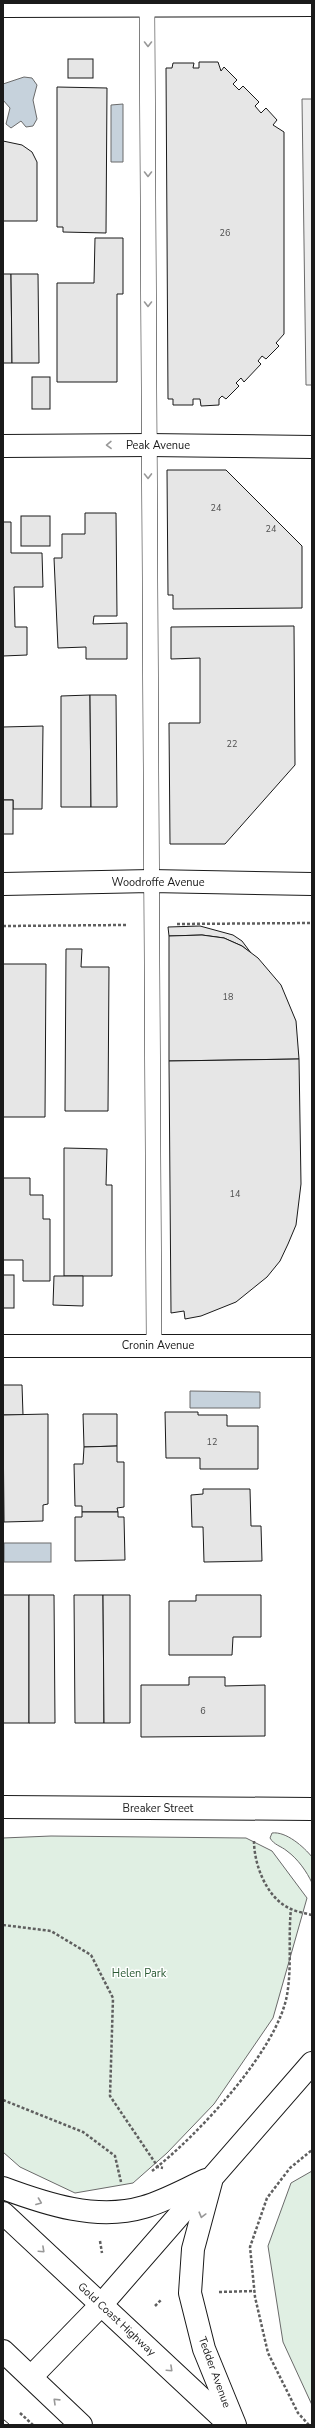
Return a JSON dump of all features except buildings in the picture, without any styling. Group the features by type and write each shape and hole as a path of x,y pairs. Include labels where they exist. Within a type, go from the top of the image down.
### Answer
{"main road":[{"path":"3,6 312,5"},
{"name":"Peak Avenue","path":"3,446 148,445 312,447"},
{"name":"Woodroffe Avenue","path":"3,884 151,882 312,884"},
{"name":"Cronin Avenue","path":"3,1346 154,1344 312,1346"},
{"name":"Breaker Street","path":"3,1807 312,1809"},
{"name":"Tedder Avenue","path":"31,2378 101,2304 312,2063"},
{"name":"Tedder Avenue","path":"3,2188 47,2204 100,2212 144,2208 212,2177"},
{"name":"Tedder Avenue","path":"212,2177 193,2249 190,2293 204,2349 235,2425"},
{"name":"Gold Coast Highway","path":"3,2213 230,2425"},
{"path":"3,2351 81,2425"}],"lane":[{"path":"148,5 148,445 154,1344"}],"path":[{"path":"254,1841 254,1849 265,1884 276,1898 291,1910 312,1915"},
{"path":"148,2175 158,2167 217,2108 251,2066 277,2025 287,1994 291,1910"},
{"path":"3,1925 51,1931 91,1955 112,1998 110,2096 158,2167 166,2168"},
{"path":"3,2100 83,2132 114,2156 123,2188 101,2193 99,2232 102,2252"},
{"path":"309,2425 298,2413 268,2353 255,2297 250,2247 267,2198 290,2168 312,2150"},
{"path":"20,2413 33,2425"}],"green space":[{"path":"272,1833 283,1834 294,1840 300,1844 312,1857 312,1883 305,1870 295,1858 270,1838"},
{"name":"Helen Park","path":"51,1836 246,1838 272,1851 307,1898 273,2018 214,2104 167,2153 133,2183 75,2193 20,2167 3,2152 3,1838"},
{"path":"312,2171 312,2405 283,2342 268,2246 291,2183"}],"shaded area":[{"path":"24,77 32,78 37,85 33,100 37,119 33,126 26,127 21,121 11,128 6,124 10,108 3,100 3,84"},
{"path":"302,99 312,99 312,385 306,385"},
{"path":"123,104 123,162 111,162 111,105"},
{"path":"190,1391 260,1392 260,1408 190,1408"},
{"path":"4,1543 51,1543 51,1562 4,1562"}],"tram line":[{"path":"3,2419 10,2425"}]}
